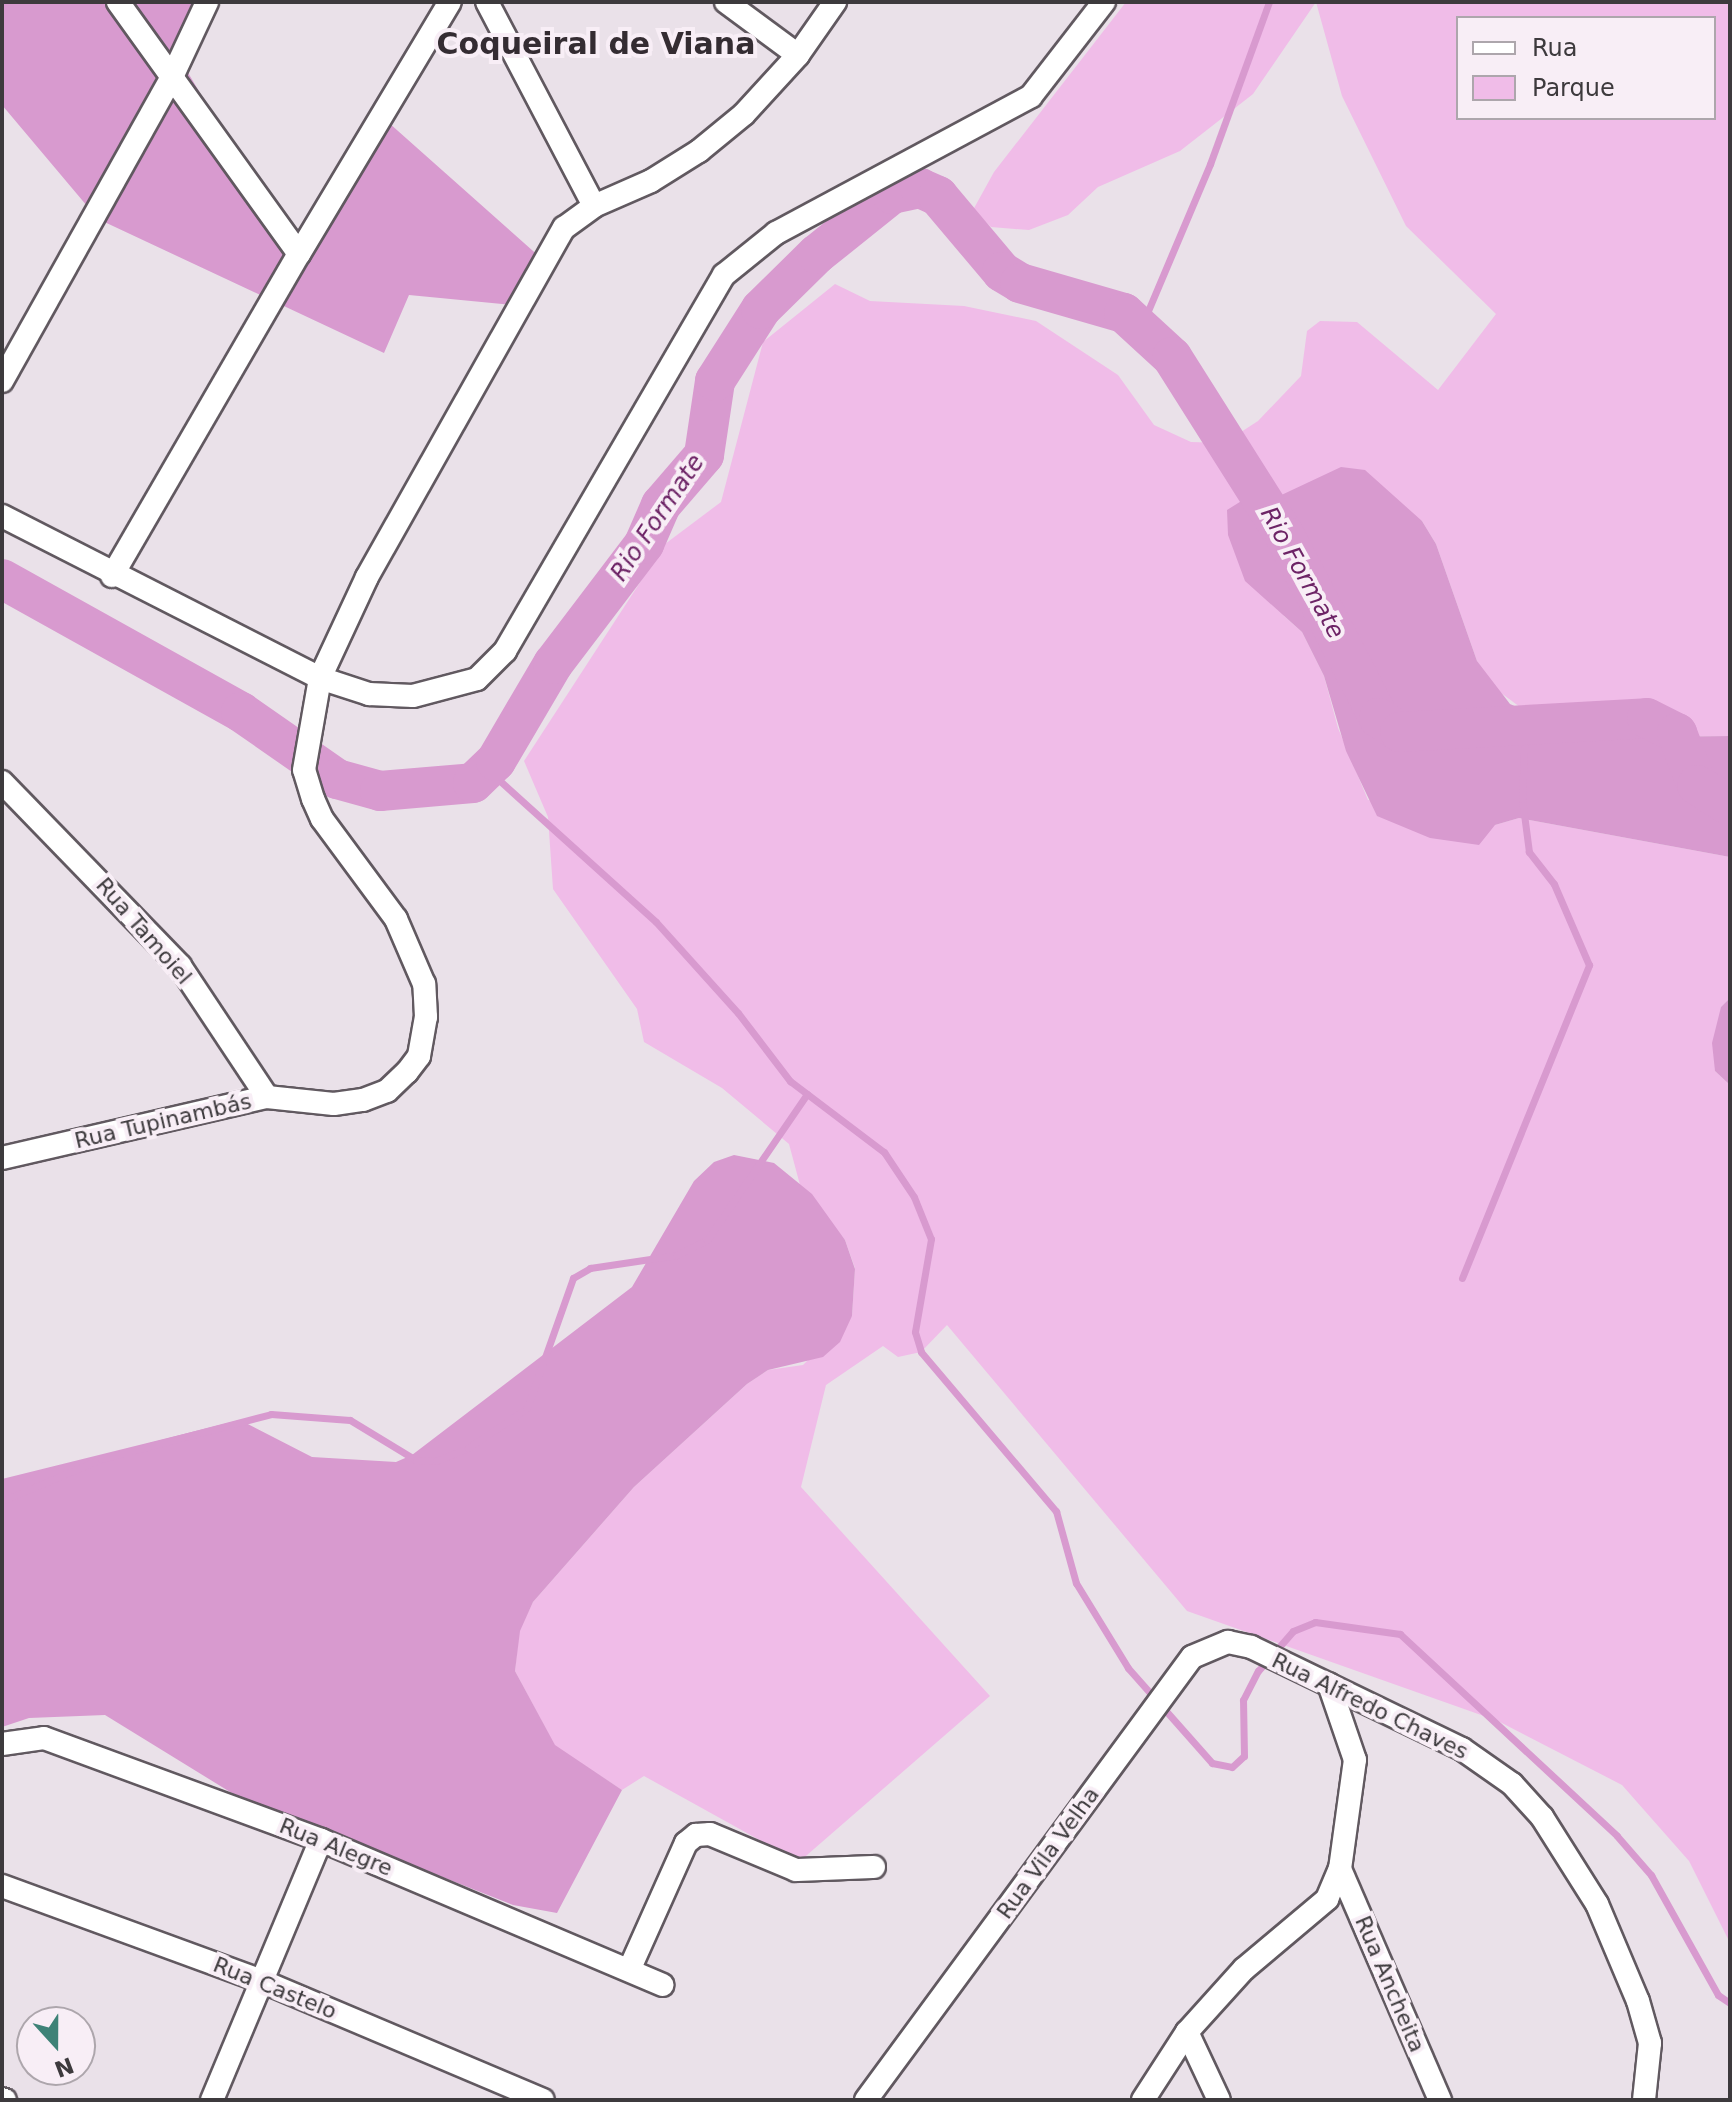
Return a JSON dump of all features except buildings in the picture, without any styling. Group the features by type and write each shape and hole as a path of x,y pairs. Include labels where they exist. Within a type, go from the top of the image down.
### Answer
{"street":[{"path":"118,2 299,254"},
{"path":"2,381 171,79 207,2"},
{"path":"112,576 450,2"},
{"path":"487,2 594,206"},
{"path":"726,2 798,55"},
{"path":"320,678 367,577 547,251 564,228 594,206 651,181 699,151 744,114 798,55 835,2"},
{"path":"2,516 112,576 320,678 369,694 413,696 457,687 492,669 724,275 776,233 1031,96 1104,2"},
{"name":"Rua Tupinambás","path":"2,1158 267,1097 334,1104 387,1091 419,1056 426,1017 424,984 402,931 322,819 304,770 320,678"},
{"name":"Rua Tamoiel","path":"2,782 180,966 267,1097"},
{"name":"Rua Vila Velha","path":"866,2100 1192,1657 1213,1645 1251,1647"},
{"name":"Rua Alfredo Chaves","path":"1251,1647 1462,1749 1512,1784 1542,1817 1597,1904 1638,2001 1650,2043 1644,2100"},
{"path":"1143,2100 1187,2032 1268,1945 1319,1910 1340,1869 1355,1760 1329,1684"},
{"name":"Rua Alegre","path":"2,1744 44,1738 321,1840 630,1968 663,1985"},
{"path":"630,1968 686,1843 696,1835 710,1834 796,1870 874,1867"},
{"path":"212,2100 259,1980 321,1840"},
{"name":"Rua Ancheita","path":"1340,1869 1440,2100"},
{"name":"Rua Castelo","path":"2,1886 259,1980 543,2100"},
{"path":"1187,2032 1219,2100"}],"green space":[{"path":"1126,2 1316,2 1253,94 1180,151 1098,187 1068,215 1029,230 991,227 973,210 994,172"},
{"path":"1316,2 1730,2 1730,736 1644,737 1590,732 1532,716 1493,687 1477,661 1436,544 1422,521 1298,489 1275,498 1251,495 1284,616 1302,632 1324,676 1338,728 1368,800 1495,825 1519,818 1730,857 1730,998 1721,1007 1715,1071 1730,1085 1730,1943 1689,1861 1622,1785 1498,1721 1187,1611 947,1325 921,1352 898,1357 883,1346 826,1385 801,1487 990,1696 799,1862 644,1776 622,1790 555,1746 515,1671 519,1631 533,1602 634,1487 747,1384 768,1370 803,1365 852,1316 855,1268 845,1240 800,1185 789,1144 722,1088 644,1042 637,1009 553,889 548,817 524,761 665,544 721,502 763,342 835,284 870,301 964,306 1036,321 1118,375 1154,425 1191,442 1224,443 1258,421 1301,376 1307,331 1320,321 1357,322 1438,390 1496,314 1406,226 1342,96"}],"shaded area":[{"path":"2,2 204,2 177,54 295,254 380,115 551,267 522,306 409,295 384,353 98,219 2,105"},
{"path":"1341,467 1365,470 1422,521 1436,544 1477,661 1510,704 1555,724 1590,732 1644,737 1730,736 1730,857 1519,818 1495,825 1479,845 1430,838 1377,816 1346,751 1324,676 1302,632 1245,581 1228,535 1227,510 1251,495 1275,498"},
{"path":"1730,998 1730,1085 1715,1071 1712,1043 1721,1007"},
{"path":"734,1155 774,1163 812,1194 845,1240 855,1269 852,1316 840,1342 823,1357 768,1370 747,1384 634,1487 533,1602 520,1631 515,1671 555,1745 622,1790 557,1913 513,1905 235,1795 105,1715 29,1718 2,1727 2,1479 240,1420 312,1457 396,1462 412,1455 632,1287 694,1181 714,1162"}],"waterway":[{"path":"1142,325 1210,164 1269,2"},
{"name":"Rio Formate","path":"2,579 241,712 337,779 380,791 473,783 496,761 553,664 644,544 661,505 704,455 715,381 761,309 817,254 892,194 920,188 938,196 1002,272 1020,283 1124,313 1172,357 1285,536 1379,718 1400,732 1647,718 1677,733 1697,785 1730,806"},
{"path":"1462,1278 1589,965 1554,884 1529,852 1522,799 1525,727"},
{"path":"489,771 656,922 738,1013 790,1081 884,1152 914,1197 931,1239 915,1332 921,1352 1056,1511 1076,1583 1128,1668 1212,1763 1232,1767 1244,1756 1243,1700 1258,1671 1293,1631 1315,1622 1400,1634 1617,1836 1651,1875 1718,1995 1730,2003"},
{"path":"2,1501 101,1459 271,1414 350,1420 416,1460 436,1461 468,1448 527,1408 573,1278 590,1268 677,1255 707,1240 807,1094"}],"district":[{"name":"Coqueiral de Viana","path":"596,44"}]}
